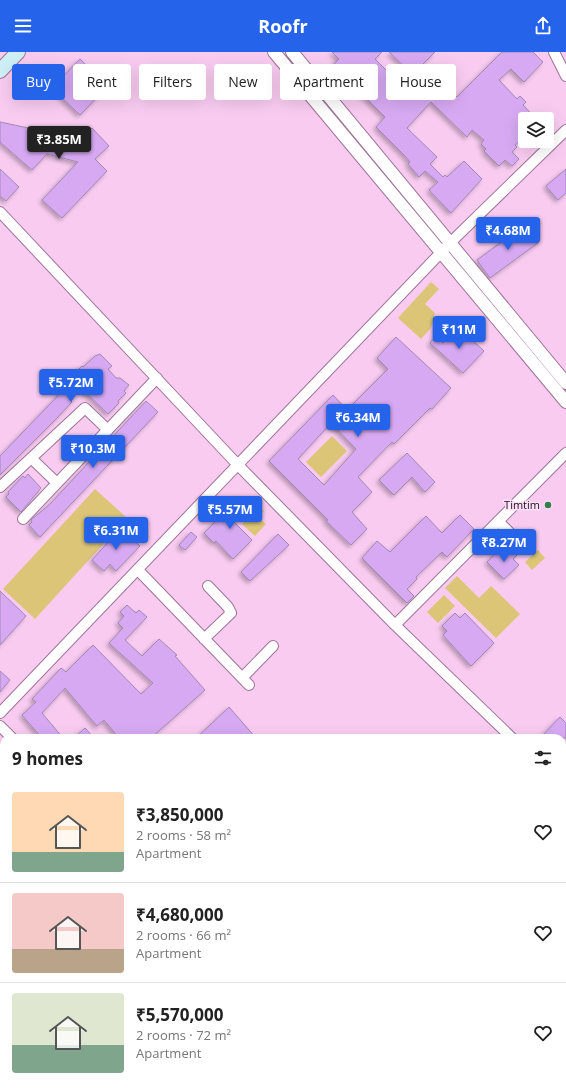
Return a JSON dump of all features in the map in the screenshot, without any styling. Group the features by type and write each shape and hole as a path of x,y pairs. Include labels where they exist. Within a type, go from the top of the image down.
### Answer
{"main road":[{"path":"0,71 18,52"}],"street":[{"path":"274,52 361,155 440,253 566,402"},
{"path":"292,52 451,242 566,383"},
{"path":"554,52 566,76"},
{"path":"0,713 440,253 566,130"},
{"path":"0,212 238,465 395,624 508,734"},
{"path":"23,519 157,378"},
{"path":"0,487 85,408 108,430"},
{"path":"395,624 566,453"},
{"path":"31,458 57,483"},
{"path":"498,521 524,547"},
{"path":"489,549 508,531"},
{"path":"138,570 245,682 272,646"},
{"path":"204,639 230,613 228,606 208,586"},
{"path":"0,726 8,734"}],"shaded area":[{"path":"431,282 439,289 425,304 435,313 431,328 421,339 398,318"},
{"path":"332,436 347,451 321,477 306,462"},
{"path":"95,489 127,518 35,619 3,589"},
{"path":"259,506 264,511 258,517 266,524 255,536 242,524"},
{"path":"538,550 545,558 532,570 525,562"},
{"path":"457,576 479,598 491,586 520,614 496,638 445,588"},
{"path":"444,595 455,606 438,623 427,612"}],"building":[{"path":"332,52 382,52 375,59 386,70 386,100 456,100 456,96 457,97 502,52 533,52 543,62 524,82 511,69 499,80 517,99 520,96 526,102 523,105 530,112 518,112 518,142 515,145 517,147 512,152 519,159 512,166 505,160 499,166 484,151 486,149 481,144 484,140 472,130 467,137 431,102 407,128 437,157 430,164 443,177 445,175 447,177 464,161 482,179 451,213 429,190 438,182 425,171 419,177 408,164 410,162 406,157 376,127 385,117 368,100 378,100 378,64 334,64 339,59"},
{"path":"389,52 435,52 423,64 402,64"},
{"path":"80,59 85,64 75,64"},
{"path":"73,66 73,100 94,100 80,115 64,100 65,75"},
{"path":"0,122 80,139 92,128 109,146 95,159 107,171 62,218 42,200 78,162 47,154 32,170 0,142"},
{"path":"0,169 19,187 6,201 0,196"},
{"path":"566,169 566,193 558,200 546,186"},
{"path":"526,224 539,242 490,278 477,260"},
{"path":"458,327 484,351 463,373 430,343 436,336 443,343"},
{"path":"396,337 451,388 432,409 430,408 394,444 392,442 358,477 372,492 352,512 367,529 351,545 269,461 333,395 347,410 388,369 377,358","holes":["331,423 356,449 324,485 298,459"]},
{"path":"100,354 112,366 108,369 116,378 120,378 129,385 124,391 126,393 118,401 119,403 108,414 80,387 69,399 72,402 0,475 0,456 73,380 70,378 82,366 83,367 95,356"},
{"path":"146,401 158,412 40,537 29,525 32,522 31,520 50,504"},
{"path":"407,453 435,482 425,492 412,477 394,495 379,480"},
{"path":"28,474 41,488 21,512 6,497 9,494 8,492 23,476 25,478"},
{"path":"240,496 250,505 234,522 252,540 233,559 216,541 214,543 204,533"},
{"path":"460,515 474,529 447,557 442,552 416,577 417,579 407,589 414,596 407,603 362,558 377,541 390,552 426,516 442,533"},
{"path":"121,528 140,546 116,571 110,564 104,571 92,560"},
{"path":"191,532 197,537 185,550 179,545"},
{"path":"278,534 289,545 250,581 241,572"},
{"path":"501,547 508,554 511,550 517,555 513,559 519,565 504,579 487,562"},
{"path":"0,591 26,616 0,645"},
{"path":"127,605 136,613 139,610 147,617 125,640 142,656 159,639 177,655 175,656 205,690 156,734 116,734 104,720 97,726 65,688 42,713 60,734 39,734 22,715 36,702 32,699 61,668 66,672 93,645 141,694 153,683 109,643 123,628 118,623 124,616 120,612"},
{"path":"455,613 460,618 465,613 494,643 471,666 443,635 447,631 442,626"},
{"path":"0,671 10,680 0,692"},
{"path":"229,707 253,734 200,734"},
{"path":"560,717 566,723 566,734 544,734"},
{"path":"85,728 90,734 78,734"}],"place":[{"name":"Timtim","path":"548,505"}]}
